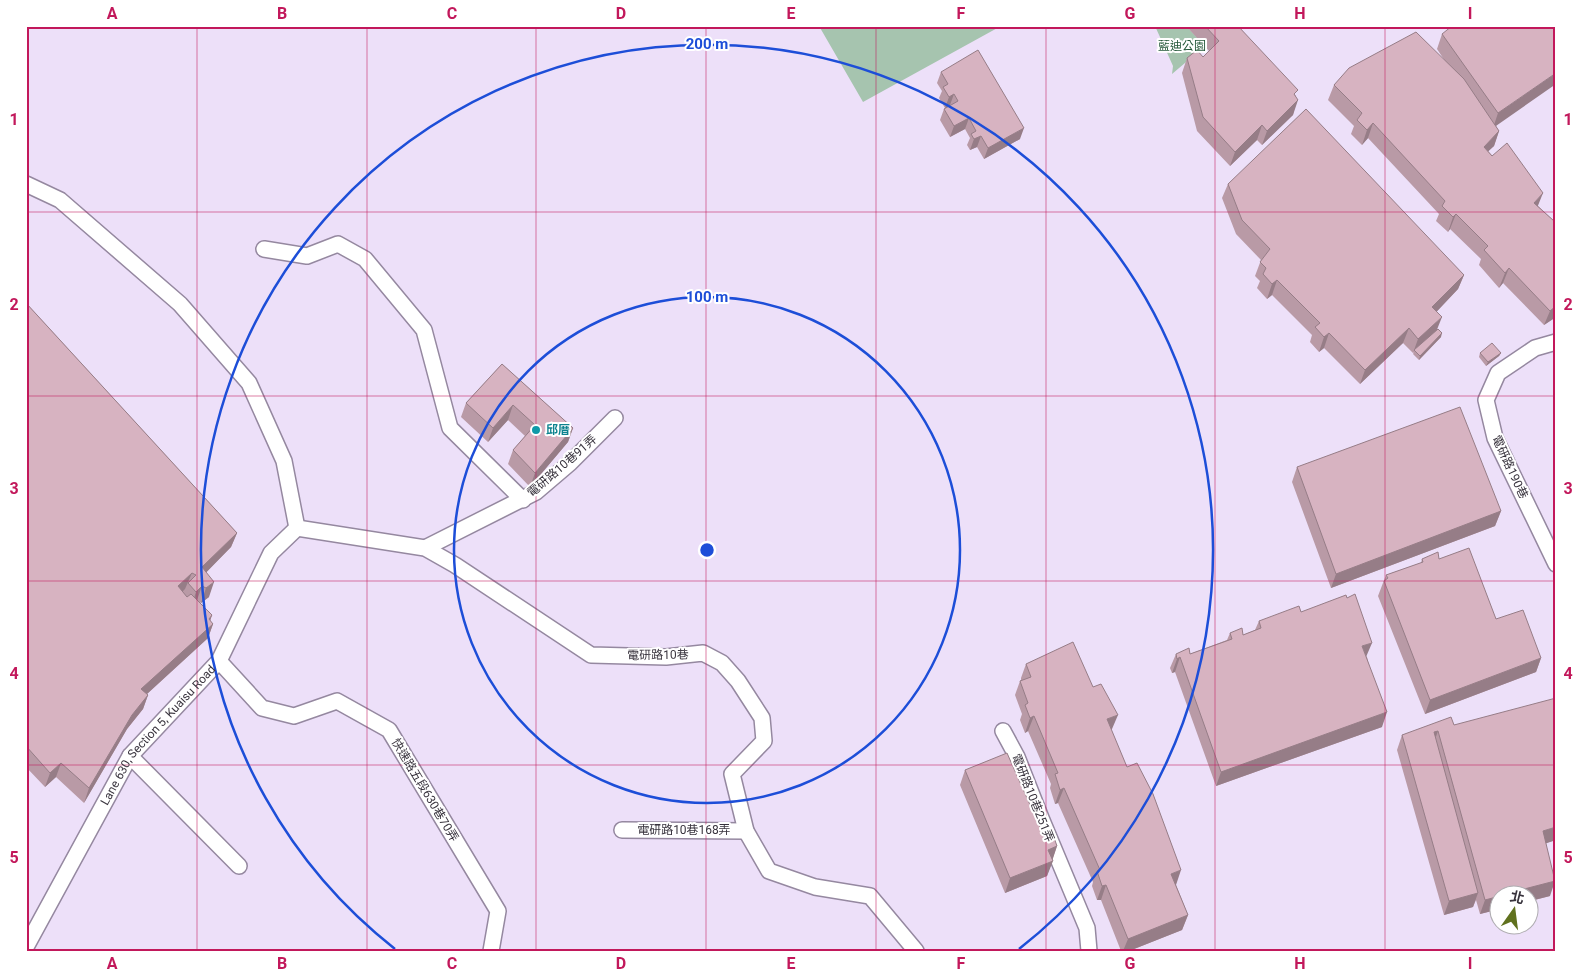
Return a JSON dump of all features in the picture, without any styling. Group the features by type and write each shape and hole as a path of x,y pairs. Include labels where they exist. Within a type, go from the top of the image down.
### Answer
{"street":[{"path":"26,184 60,200 180,304 249,383 284,461 297,528"},
{"path":"264,249 307,256 338,244 365,259 424,330 450,428 524,500"},
{"name":"電研路190巷","path":"1556,342 1535,348 1498,373 1486,400 1495,438 1556,564"},
{"name":"電研路10巷91弄","path":"425,548 524,500 536,492 570,463 615,418"},
{"name":"電研路10巷","path":"297,528 425,548 455,564 592,655 666,657 703,653 722,663 738,680 762,718 764,741 732,774 746,831 769,871 815,887 870,896 916,951"},
{"name":"Lane 630, Section 5, Kuaisu Road","path":"26,947 130,756 219,660 271,553 297,528"},
{"name":"快速路五段630巷70弄","path":"219,660 262,708 294,716 337,701 389,730 498,911 491,951"},
{"name":"電研路10巷251弄","path":"1003,731 1018,757 1040,818 1087,928 1089,951"},
{"path":"130,756 239,866"},
{"name":"電研路10巷168弄","path":"622,830 746,831"}],"green space":[{"path":"819,26 1001,26 863,102"},
{"name":"藍迪公園","path":"1155,26 1186,26 1205,46 1172,74 1173,66"}],"building":[{"path":"1205,26 1238,26 1298,90 1294,94 1298,100 1267,131 1262,125 1235,152 1203,117 1187,58 1197,50 1203,57 1219,41"},
{"path":"1452,26 1457,26 1460,29 1463,26 1556,26 1556,73 1498,113 1442,34"},
{"path":"1416,32 1464,79 1499,131 1484,147 1492,156 1507,143 1543,193 1534,203 1554,221 1556,218 1556,306 1550,311 1509,268 1505,273 1484,250 1488,246 1456,214 1453,217 1442,206 1445,201 1373,123 1367,130 1357,120 1362,113 1334,85 1349,68"},
{"path":"978,50 1024,128 988,148 981,136 974,139 971,134 976,131 969,118 954,126 944,109 958,101 954,94 949,97 943,87 948,84 941,72"},
{"path":"1306,109 1464,275 1432,307 1442,317 1418,339 1409,328 1365,370 1329,333 1324,337 1315,327 1320,323 1277,280 1272,284 1263,274 1266,268 1260,262 1270,249 1242,220 1228,184"},
{"path":"26,303 237,533 202,567 214,582 206,588 202,586 196,592 188,583 196,575 192,573 178,586 187,597 191,594 212,615 209,619 213,624 141,689 148,695 132,715 89,788 61,763 50,773 26,746"},
{"path":"1438,329 1442,333 1420,356 1414,350"},
{"path":"1492,343 1501,353 1488,362 1480,353"},
{"name":"邱厝","path":"502,364 573,428 535,473 513,450 535,425 513,405 493,428 466,403"},
{"path":"1460,407 1501,511 1336,574 1297,467"},
{"path":"1469,548 1496,619 1523,610 1541,658 1430,700 1384,581 1388,578 1386,575 1423,562 1422,559 1438,552 1439,559"},
{"path":"1355,594 1372,643 1362,646 1387,712 1221,772 1180,657 1177,659 1176,654 1189,648 1190,654 1232,639 1230,633 1242,628 1243,635 1261,628 1259,621 1299,606 1301,612 1346,595 1347,598"},
{"path":"1073,642 1093,687 1101,684 1118,715 1107,719 1127,767 1137,763 1153,794 1181,870 1171,874 1188,915 1128,939 1106,885 1102,886 1097,871 1100,870 1064,788 1060,790 1055,774 1058,773 1034,716 1030,718 1025,705 1028,703 1020,681 1031,677 1026,664"},
{"path":"1556,698 1556,827 1543,831 1555,881 1540,885 1490,884 1490,899 1485,900 1438,731 1434,732 1478,893 1449,901 1402,735 1451,717 1454,725"},
{"path":"1007,753 1043,834 1052,832 1057,846 1048,850 1053,861 1010,878 965,770"}],"place":[{"name":"邱厝","path":"536,430"}]}
